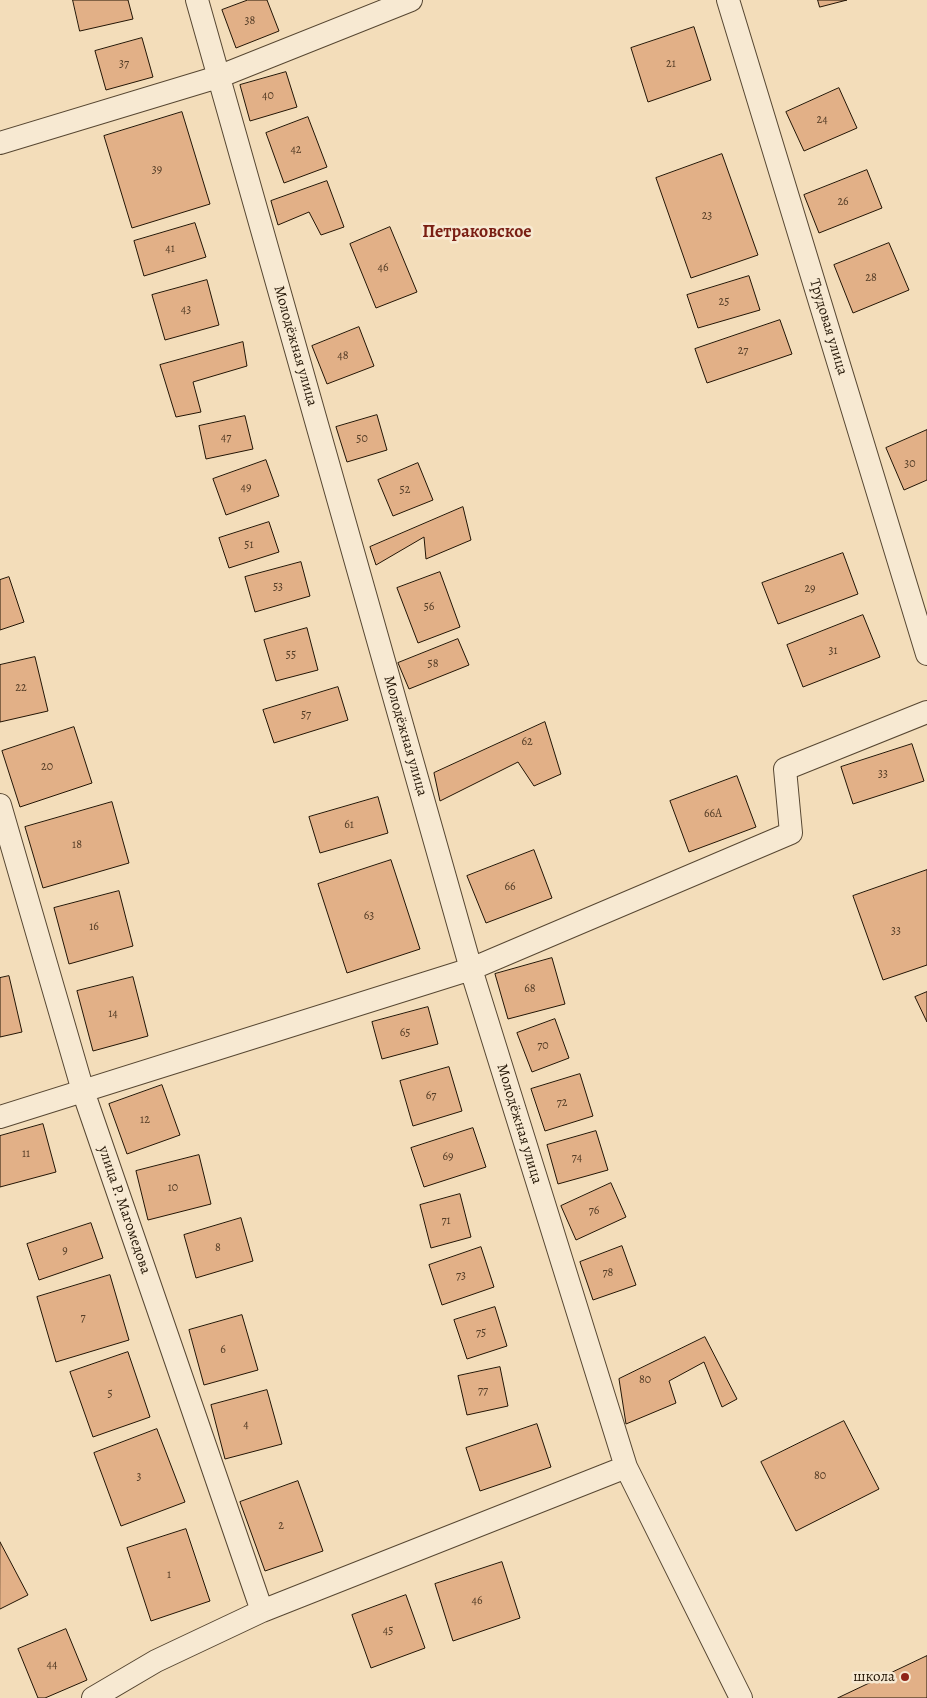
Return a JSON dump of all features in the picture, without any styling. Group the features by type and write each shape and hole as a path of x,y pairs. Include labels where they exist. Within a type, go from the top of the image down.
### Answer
{"street":[{"name":"Молодёжная улица","path":"197,0 471,969 626,1468 741,1698"},
{"path":"0,143 218,77 411,0"},
{"name":"Трудовая улица","path":"728,0 927,654"},
{"path":"0,1118 471,969 791,834 785,769 927,712"},
{"name":"улица Р. Магомедова","path":"0,806 83,1091 262,1611"},
{"path":"93,1698 156,1661 262,1611 626,1468"}],"building":[{"path":"73,0 128,0 133,19 80,31"},
{"path":"248,0 267,0 279,31 236,48 222,10"},
{"path":"818,0 847,0 820,7"},
{"path":"694,27 711,80 648,102 631,48"},
{"path":"142,38 153,77 106,90 95,51"},
{"path":"286,72 297,107 250,121 240,85"},
{"path":"839,88 857,128 804,151 786,112"},
{"path":"182,112 210,204 132,228 104,136"},
{"path":"308,117 327,167 284,183 266,133"},
{"path":"722,154 758,255 691,278 656,178"},
{"path":"867,170 882,208 819,233 804,195"},
{"path":"327,181 344,227 321,235 309,212 278,225 271,201"},
{"path":"195,223 206,257 144,276 134,241"},
{"path":"390,227 417,292 376,308 350,244"},
{"path":"889,243 909,290 853,313 834,265"},
{"path":"749,276 760,310 698,328 687,295"},
{"path":"207,280 219,325 165,340 152,295"},
{"path":"780,320 792,354 707,383 695,349"},
{"path":"359,327 374,366 327,384 312,346"},
{"path":"243,342 247,366 193,382 201,412 176,417 160,365"},
{"path":"377,415 387,450 347,462 336,427"},
{"path":"245,416 253,449 206,459 199,426"},
{"path":"927,430 927,480 904,490 886,448"},
{"path":"266,460 279,496 226,515 213,479"},
{"path":"418,463 433,500 393,516 378,480"},
{"path":"463,507 471,540 426,559 424,537 376,565 370,547"},
{"path":"269,522 279,552 229,568 219,538"},
{"path":"843,553 858,594 778,624 762,583"},
{"path":"301,562 310,596 255,612 245,577"},
{"path":"440,572 460,627 418,643 397,588"},
{"path":"9,577 24,622 0,630 0,580"},
{"path":"863,615 880,657 803,687 787,645"},
{"path":"307,628 318,670 276,681 264,640"},
{"path":"458,639 469,665 409,689 398,663"},
{"path":"35,657 48,711 0,722 0,665"},
{"path":"338,687 348,720 274,743 263,710"},
{"path":"545,722 561,774 534,786 518,762 440,801 434,773"},
{"path":"74,727 92,783 20,807 2,751"},
{"path":"912,744 924,781 853,804 841,767"},
{"path":"737,776 756,827 689,852 670,801"},
{"path":"378,797 388,833 320,853 309,817"},
{"path":"112,802 129,863 43,888 25,827"},
{"path":"534,850 552,898 486,923 467,876"},
{"path":"391,860 420,949 347,973 318,884"},
{"path":"927,870 927,965 883,980 853,896"},
{"path":"119,891 133,946 69,964 54,908"},
{"path":"552,958 565,1004 508,1019 495,974"},
{"path":"9,976 22,1032 0,1037 0,978"},
{"path":"133,977 148,1036 93,1051 77,991"},
{"path":"927,992 927,1022 915,997"},
{"path":"428,1007 438,1044 382,1059 372,1022"},
{"path":"555,1019 569,1058 532,1072 517,1033"},
{"path":"449,1067 462,1111 413,1126 400,1081"},
{"path":"580,1074 593,1116 545,1131 531,1089"},
{"path":"162,1085 180,1135 127,1154 109,1104"},
{"path":"43,1124 56,1172 0,1187 0,1136"},
{"path":"473,1128 486,1167 424,1187 411,1148"},
{"path":"596,1131 608,1170 558,1184 547,1145"},
{"path":"199,1155 211,1204 148,1220 136,1171"},
{"path":"611,1183 626,1217 576,1240 561,1206"},
{"path":"460,1194 471,1237 431,1248 420,1205"},
{"path":"241,1218 253,1261 196,1278 184,1235"},
{"path":"91,1223 103,1258 39,1280 27,1244"},
{"path":"622,1246 636,1285 593,1300 580,1262"},
{"path":"481,1247 494,1287 442,1305 429,1265"},
{"path":"110,1275 129,1340 56,1362 37,1297"},
{"path":"495,1307 507,1346 467,1359 454,1320"},
{"path":"242,1315 258,1370 204,1385 189,1330"},
{"path":"705,1337 737,1399 722,1407 704,1362 669,1381 676,1403 626,1424 619,1379"},
{"path":"128,1352 150,1417 93,1437 70,1372"},
{"path":"500,1367 508,1406 467,1415 458,1376"},
{"path":"267,1390 282,1444 225,1459 211,1405"},
{"path":"844,1421 879,1489 796,1531 761,1462"},
{"path":"537,1424 551,1467 480,1491 466,1448"},
{"path":"157,1429 185,1502 121,1526 94,1453"},
{"path":"298,1481 323,1551 265,1571 240,1502"},
{"path":"186,1529 210,1601 151,1621 127,1548"},
{"path":"0,1542 28,1595 0,1609"},
{"path":"502,1562 520,1618 453,1641 435,1584"},
{"path":"406,1595 425,1648 371,1668 352,1615"},
{"path":"66,1629 87,1680 45,1698 38,1698 18,1649"},
{"name":"школа","path":"927,1656 927,1698 838,1698"}],"place":[{"name":"школа","path":"905,1677"}],"district":[{"name":"Петраковское","path":"477,233"}]}
